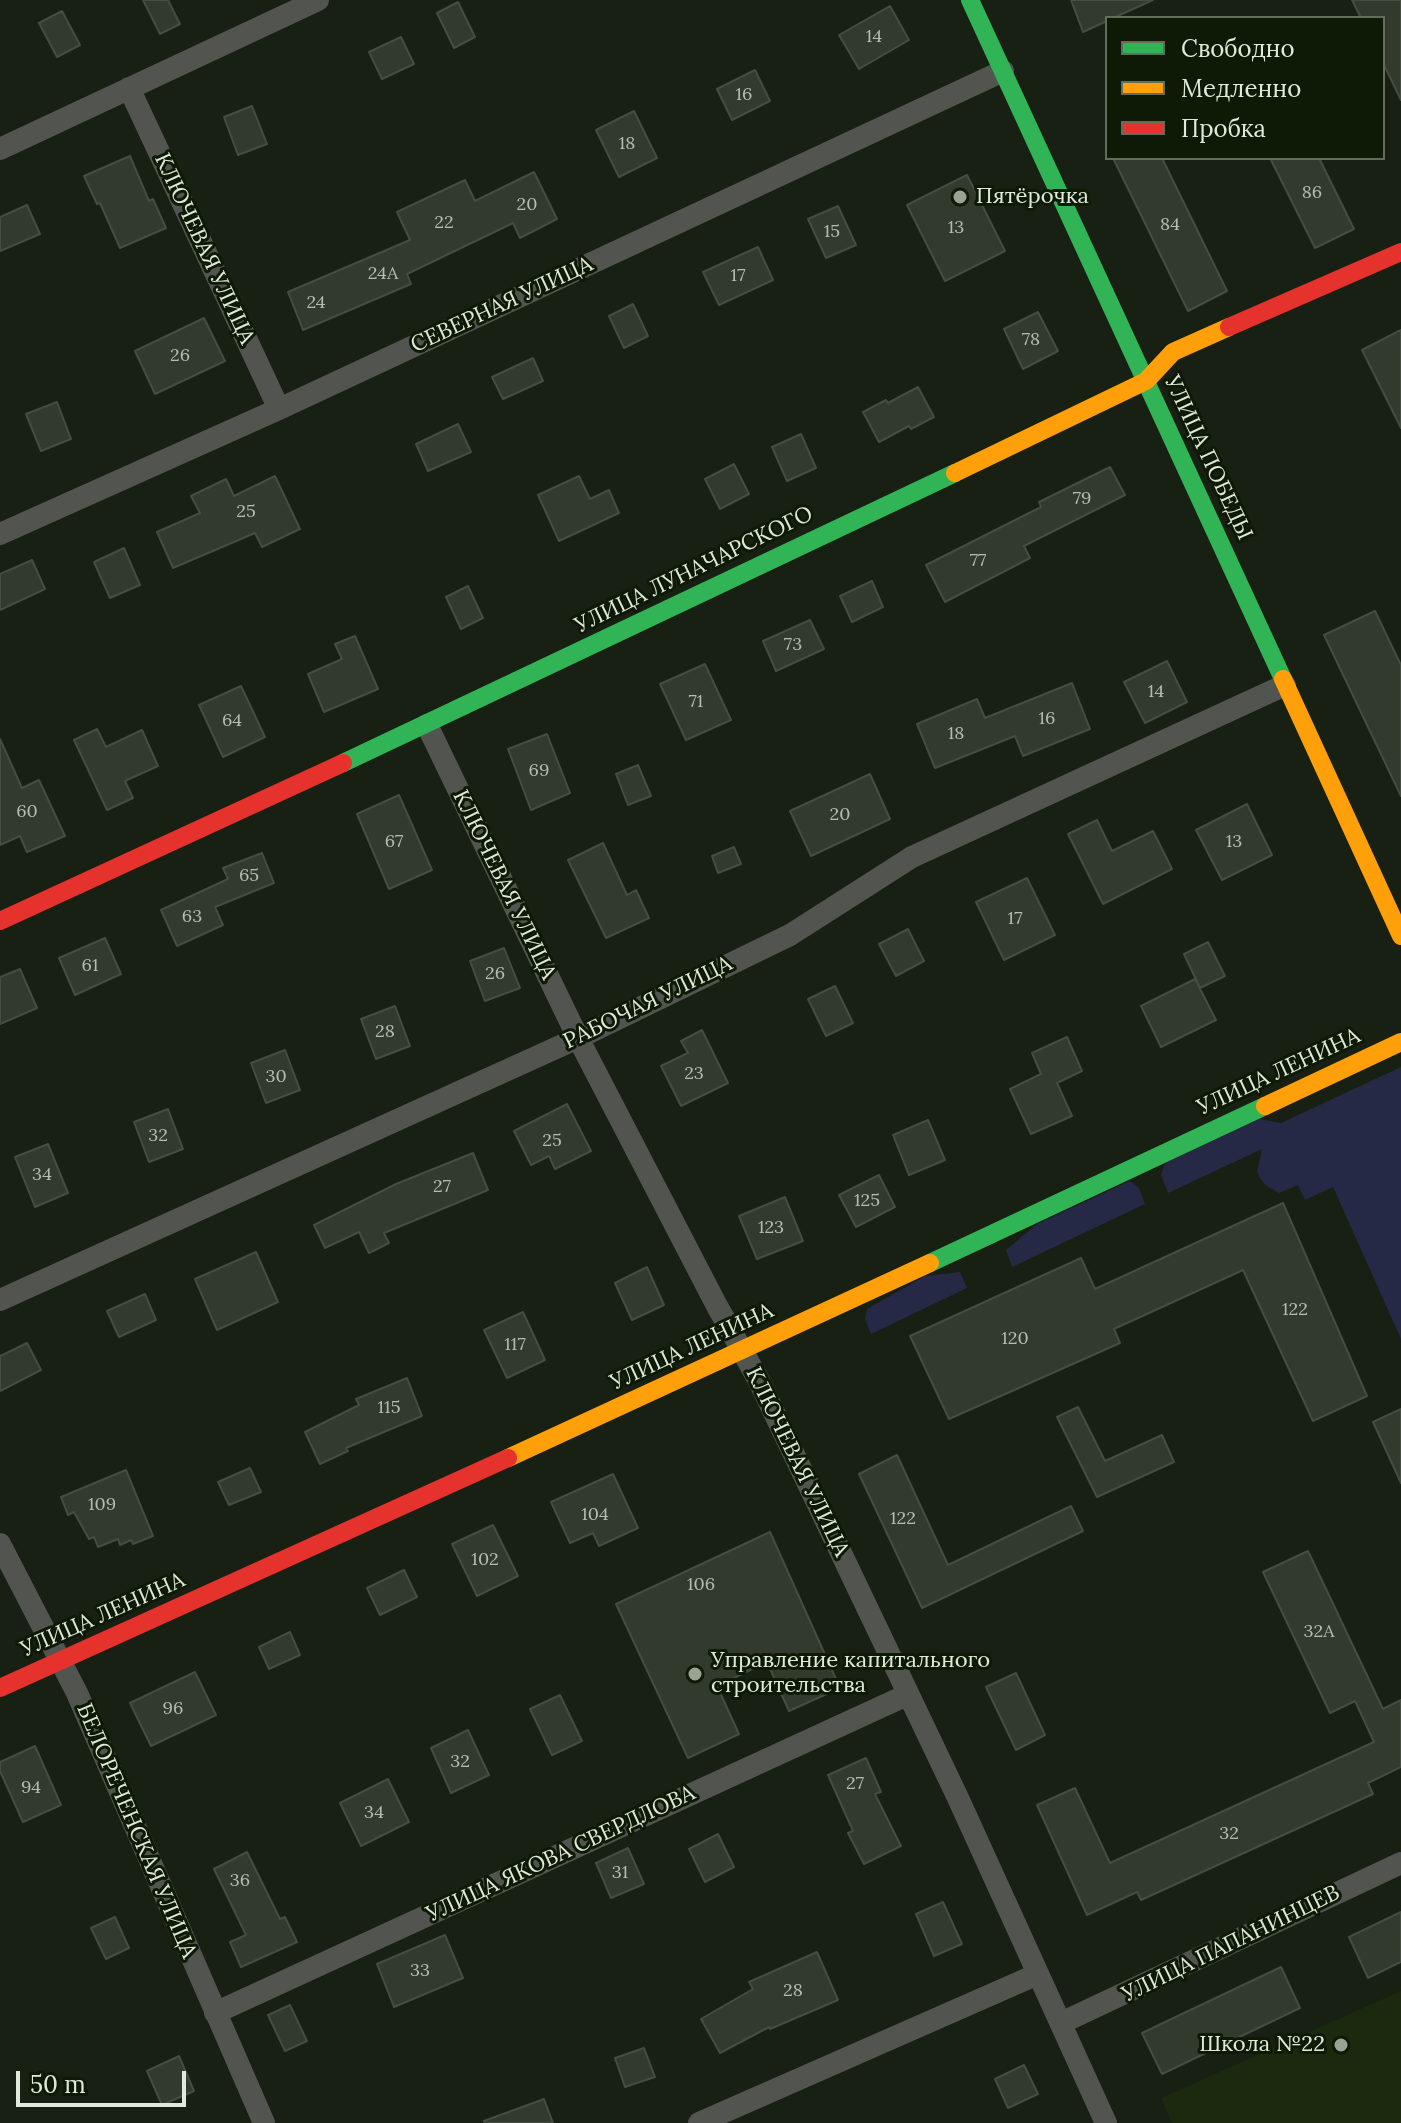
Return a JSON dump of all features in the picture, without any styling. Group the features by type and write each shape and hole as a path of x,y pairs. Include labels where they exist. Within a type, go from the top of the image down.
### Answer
{"main road":[{"name":"УЛИЦА ПОБЕДЫ","path":"970,0 1285,685 1393,895 1401,936"},
{"name":"УЛИЦА ЛУНАЧАРСКОГО","path":"0,921 427,725 1146,381 1173,352 1401,252"},
{"name":"УЛИЦА ЛЕНИНА","path":"0,1688 743,1351 1401,1042"}],"street":[{"path":"0,149 318,0"},
{"name":"СЕВЕРНАЯ УЛИЦА","path":"0,534 279,409 1003,71"},
{"name":"КЛЮЧЕВАЯ УЛИЦА","path":"129,88 279,409"},
{"name":"РАБОЧАЯ УЛИЦА","path":"0,1300 578,1038 790,935 912,857 1285,685"},
{"name":"КЛЮЧЕВАЯ УЛИЦА","path":"427,725 578,1038 743,1351 958,1798 1106,2123"},
{"name":"БЕЛОРЕЧЕНСКАЯ УЛИЦА","path":"0,1544 61,1661 264,2123"},
{"name":"УЛИЦА ЯКОВА СВЕРДЛОВА","path":"215,2013 907,1695"},
{"name":"УЛИЦА ПАПАНИНЦЕВ","path":"1061,2023 1401,1863"},
{"path":"699,2123 1038,1974"}],"shaded area":[{"path":"1401,1067 1401,1339 1333,1187 1305,1200 1298,1185 1279,1193 1265,1185 1257,1172 1262,1149 1168,1193 1161,1175 1165,1163 1259,1119 1281,1123"},
{"path":"1130,1181 1139,1188 1145,1204 1012,1267 1006,1250 1037,1224"},
{"path":"960,1272 967,1288 871,1334 865,1319 867,1309 925,1276"},
{"name":"Школа №22","path":"1401,1991 1401,2123 1172,2123 1161,2098"}],"building":[{"path":"143,0 168,0 180,24 160,34"},
{"path":"1071,0 1153,0 1117,16 1105,16 1105,22 1083,32"},
{"path":"1352,0 1401,0 1401,100 1385,67 1385,16 1360,16"},
{"path":"458,2 475,37 454,48 437,13"},
{"path":"890,6 909,40 859,69 839,35"},
{"path":"62,11 80,45 57,57 39,23"},
{"path":"401,37 414,64 382,79 369,52"},
{"path":"755,70 770,101 732,120 717,89"},
{"path":"252,106 267,144 238,155 224,117"},
{"path":"634,111 657,158 619,177 596,130"},
{"path":"130,156 149,201 153,199 166,228 120,248 84,176"},
{"path":"1114,160 1163,160 1227,291 1188,311"},
{"path":"1271,160 1320,160 1354,229 1315,248"},
{"path":"534,172 557,219 520,238 513,223 407,274 411,284 303,330 288,292 410,240 397,212 465,180 475,201"},
{"path":"967,175 1005,251 945,281 907,205"},
{"path":"27,205 40,234 0,251 0,217"},
{"path":"838,206 856,245 826,258 808,219"},
{"path":"758,247 773,280 719,305 703,272"},
{"path":"633,304 648,336 624,348 609,316"},
{"path":"1038,312 1058,351 1023,369 1004,329"},
{"path":"204,318 225,361 155,394 135,351"},
{"path":"1401,330 1401,428 1362,350"},
{"path":"533,358 543,381 503,399 492,377"},
{"path":"918,387 934,417 879,442 863,412"},
{"path":"57,402 71,439 41,451 26,414"},
{"path":"458,424 471,452 428,471 416,444"},
{"path":"801,434 816,468 787,481 772,447"},
{"path":"734,464 749,494 720,509 705,479"},
{"path":"1110,467 1125,495 1024,546 1030,558 945,602 926,565 1041,507 1039,502"},
{"path":"275,476 300,529 262,547 255,533 173,568 157,532 200,513 191,496 226,479 234,496"},
{"path":"579,476 590,499 609,490 619,513 559,541 538,495"},
{"path":"124,548 140,585 110,598 94,562"},
{"path":"32,560 45,589 0,610 0,574"},
{"path":"872,581 883,607 852,622 840,596"},
{"path":"468,586 483,618 461,629 446,597"},
{"path":"1375,611 1401,665 1401,796 1324,635"},
{"path":"810,620 824,649 776,671 763,641"},
{"path":"355,636 378,689 324,712 308,674 342,659 335,644"},
{"path":"1167,661 1187,702 1145,723 1124,682"},
{"path":"705,664 731,720 686,740 660,684"},
{"path":"1072,683 1090,729 1023,756 1015,736 935,768 917,724 977,699 985,718"},
{"path":"241,686 265,737 223,757 199,705"},
{"path":"97,729 106,747 142,730 158,766 125,781 133,798 107,810 74,740"},
{"path":"547,734 570,793 531,810 508,749"},
{"path":"0,739 22,788 39,780 65,836 27,852 20,836 0,845"},
{"path":"638,765 651,796 628,805 616,774"},
{"path":"870,774 890,819 811,856 790,811"},
{"path":"399,795 432,870 389,889 357,814"},
{"path":"1247,804 1272,855 1222,880 1196,830"},
{"path":"1097,820 1112,851 1153,831 1172,869 1103,904 1068,834"},
{"path":"603,843 627,895 636,890 649,918 606,938 568,860"},
{"path":"734,847 741,864 718,873 712,856"},
{"path":"262,853 274,883 215,907 223,925 177,946 161,910 228,879 223,868"},
{"path":"1027,878 1055,935 1004,960 976,902"},
{"path":"908,929 924,961 896,976 879,944"},
{"path":"105,938 121,974 75,995 59,958"},
{"path":"1208,942 1225,976 1200,988 1184,954"},
{"path":"504,948 520,988 485,1001 470,961"},
{"path":"20,969 37,1008 0,1024 0,977"},
{"path":"1195,979 1216,1020 1161,1047 1141,1006"},
{"path":"835,986 853,1023 826,1036 808,999"},
{"path":"395,1006 410,1046 376,1059 361,1019"},
{"path":"702,1030 728,1083 681,1106 661,1066 688,1053 681,1041"},
{"path":"1067,1037 1082,1071 1057,1083 1072,1116 1031,1134 1010,1089 1041,1074 1032,1053"},
{"path":"285,1050 300,1090 266,1103 251,1063"},
{"path":"567,1104 591,1151 555,1169 549,1156 531,1165 514,1131"},
{"path":"168,1109 183,1149 149,1162 134,1122"},
{"path":"928,1120 945,1160 909,1175 893,1135"},
{"path":"48,1144 68,1193 35,1207 15,1157"},
{"path":"473,1153 488,1190 384,1233 389,1243 369,1253 359,1232 325,1248 314,1225 396,1184"},
{"path":"879,1175 895,1207 856,1227 839,1195"},
{"path":"785,1197 803,1241 757,1259 739,1216"},
{"path":"1283,1203 1367,1396 1313,1421 1243,1270 1114,1329 1120,1343 949,1419 910,1336 1081,1258 1095,1289"},
{"path":"256,1252 278,1302 217,1330 195,1279"},
{"path":"647,1267 664,1305 632,1320 615,1283"},
{"path":"145,1294 156,1320 119,1337 107,1311"},
{"path":"523,1312 545,1360 507,1378 484,1330"},
{"path":"27,1343 41,1370 0,1391 0,1356"},
{"path":"407,1378 422,1416 346,1448 348,1451 320,1464 305,1432 359,1405 356,1399"},
{"path":"1078,1407 1105,1461 1162,1435 1174,1462 1097,1497 1057,1417"},
{"path":"1401,1409 1401,1483 1373,1422"},
{"path":"897,1455 948,1565 1071,1506 1083,1531 922,1608 859,1474"},
{"path":"250,1468 261,1492 229,1505 218,1482"},
{"path":"126,1470 153,1536 133,1544 131,1540 120,1545 118,1539 98,1547 94,1537 89,1539 74,1512 68,1515 61,1497"},
{"path":"613,1474 638,1528 599,1546 593,1533 570,1543 551,1502"},
{"path":"493,1525 518,1576 477,1596 452,1544"},
{"path":"770,1532 840,1688 789,1711 767,1662 717,1686 739,1734 688,1758 616,1604"},
{"path":"1308,1551 1383,1709 1401,1700 1401,1767 1368,1783 1373,1794 1141,1900 1137,1892 1087,1915 1037,1805 1075,1788 1110,1863 1374,1742 1355,1701 1330,1713 1263,1572"},
{"path":"404,1570 417,1597 380,1615 367,1588"},
{"path":"290,1632 300,1655 269,1669 259,1647"},
{"path":"195,1672 216,1715 151,1746 130,1703"},
{"path":"1016,1673 1045,1735 1016,1750 986,1687"},
{"path":"560,1695 582,1741 552,1755 530,1709"},
{"path":"468,1730 489,1775 451,1793 431,1748"},
{"path":"35,1746 61,1805 23,1822 0,1771 0,1762"},
{"path":"866,1758 881,1792 875,1794 901,1846 864,1864 848,1833 853,1831 828,1775"},
{"path":"388,1779 409,1822 361,1846 340,1803"},
{"path":"718,1834 734,1867 705,1882 689,1849"},
{"path":"628,1848 644,1884 611,1898 596,1863"},
{"path":"247,1852 280,1919 285,1917 297,1942 241,1967 230,1942 246,1935 214,1869"},
{"path":"943,1902 962,1944 934,1956 916,1914"},
{"path":"1401,1912 1401,1962 1368,1978 1349,1937"},
{"path":"115,1917 129,1948 106,1959 91,1928"},
{"path":"445,1935 463,1978 394,2007 377,1964"},
{"path":"817,1952 838,2000 769,2027 720,2053 701,2019 753,1989 749,1982"},
{"path":"1281,1967 1300,2008 1162,2074 1142,2033"},
{"path":"290,2005 307,2041 285,2051 268,2015"},
{"path":"644,2048 655,2077 625,2087 615,2058"},
{"path":"179,2056 194,2091 162,2105 147,2071"},
{"path":"1024,2065 1038,2094 1008,2108 995,2079"},
{"path":"544,2099 553,2123 484,2121"}],"traffic: fast":[{"path":"970,0 1283,679"},
{"path":"343,763 955,473"},
{"path":"930,1263 1265,1106"}],"traffic: slow":[{"path":"955,473 1146,381 1173,352 1229,327"},
{"path":"1283,679 1401,936"},
{"path":"1265,1106 1401,1042"},
{"path":"508,1458 930,1263"}],"traffic: jam":[{"path":"1229,327 1401,252"},
{"path":"0,921 343,763"},
{"path":"0,1688 508,1458"}],"place":[{"name":"Пятёрочка","path":"960,197"},
{"name":"Управление капитального строительства","path":"695,1674"},
{"name":"Школа №22","path":"1341,2045"}]}
